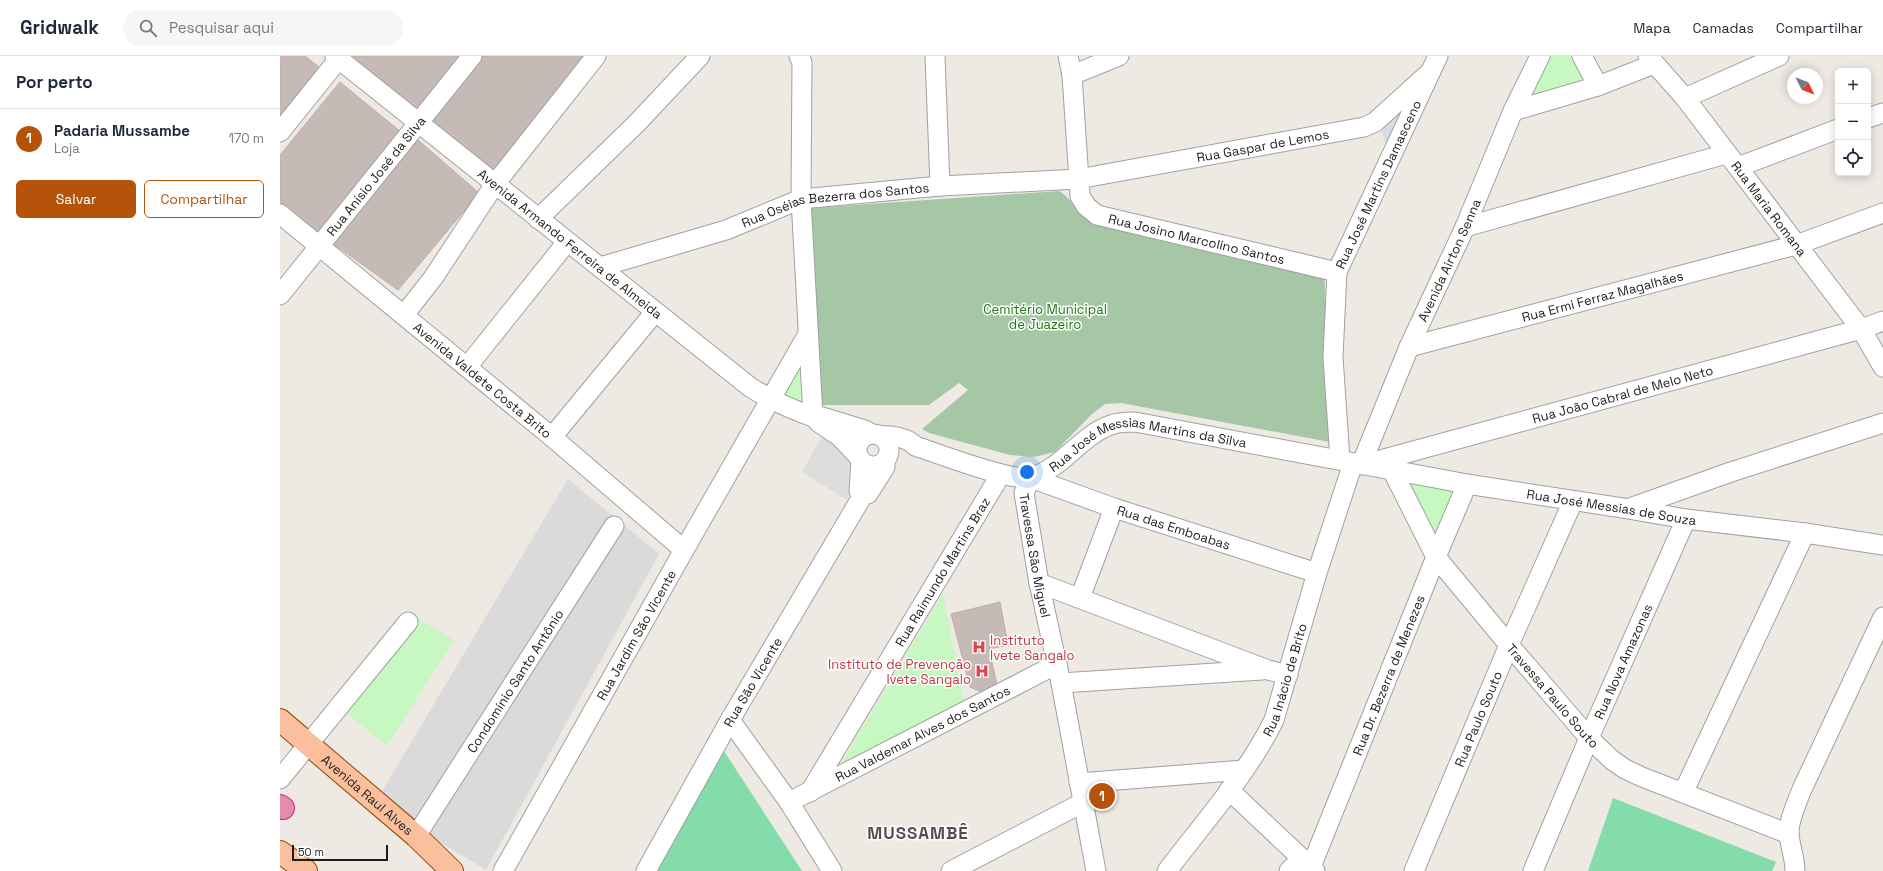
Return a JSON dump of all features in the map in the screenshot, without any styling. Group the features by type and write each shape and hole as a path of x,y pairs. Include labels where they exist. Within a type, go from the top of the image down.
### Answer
{"main road":[{"name":"Avenida Raul Alves","path":"280,720 416,836 452,871"},
{"path":"280,852 299,869"}],"street":[{"name":"Rua Anísio José da Silva","path":"280,295 472,56"},
{"path":"404,315 433,278 495,184 596,56"},
{"path":"538,219 621,139 700,56"},
{"path":"800,56 802,62 801,199 813,417 815,420 839,436 860,458 870,466 881,464 887,458 911,450 915,446 912,443 889,435 876,435 861,440 858,445 860,458 859,491 863,495"},
{"path":"935,56 940,186"},
{"name":"Rua Josino Marcolino Santos","path":"1068,56 1072,75 1080,196 1086,206 1098,215 1337,272"},
{"path":"1072,75 1119,56"},
{"name":"Avenida Airton Senna","path":"1351,463 1409,347 1465,227 1513,111 1540,56"},
{"path":"1582,56 1598,86"},
{"path":"1685,98 1779,56"},
{"name":"Avenida Armando Ferreira de Almeida","path":"338,57 418,123 750,387 770,400 813,417"},
{"path":"280,132 338,57"},
{"path":"1513,111 1598,86 1651,60"},
{"name":"Rua Maria Romana","path":"1651,60 1685,98 1861,329 1883,368"},
{"name":"Rua Gaspar de Lemos","path":"1078,179 1364,127 1375,122 1434,61"},
{"name":"Rua José Martins Damasceno","path":"1351,463 1333,357 1337,272 1434,61"},
{"path":"1871,117 1883,113"},
{"path":"1465,227 1732,160 1835,130"},
{"name":"Rua Oséias Bezerra dos Santos","path":"600,267 726,230 801,199 940,186 1078,179"},
{"name":"Rua Ermi Ferraz Magalhães","path":"1409,347 1796,245 1883,213"},
{"name":"Avenida Valdete Costa Brito","path":"280,214 552,437 684,550"},
{"path":"466,367 567,242"},
{"path":"552,437 654,312"},
{"name":"Rua João Cabral de Melo Neto","path":"1351,463 1861,329 1883,321"},
{"name":"Rua Jardim São Vicente","path":"503,871 808,334"},
{"path":"813,417 816,415 865,430 876,435 889,445 887,458"},
{"name":"Rua José Messias Martins da Silva","path":"915,446 1001,474 1021,478 1031,478 1054,466 1096,433 1110,425 1135,422 1351,463"},
{"path":"1628,509 1731,472 1883,423"},
{"name":"Rua São Vicente","path":"646,871 730,720 863,495 868,494 885,467 887,458"},
{"name":"Rua José Messias de Souza","path":"1351,463 1467,484 1686,519 1805,533 1879,548"},
{"name":"Rua Inácio de Brito","path":"1167,871 1244,770 1266,737 1274,720 1351,463"},
{"name":"Travessa Paulo Souto","path":"1392,470 1436,557 1589,738 1612,760 1625,769 1789,834"},
{"name":"Rua Raimundo Martins Braz","path":"810,792 1001,474"},
{"name":"Rua das Emboabas","path":"1031,478 1114,508 1317,573"},
{"name":"Travessa São Miguel","path":"1031,478 1024,493 1039,583 1061,683 1082,803 1096,871"},
{"name":"Rua Dr. Bezerra de Menezes","path":"1304,867 1467,484"},
{"name":"Rua Paulo Souto","path":"1414,871 1509,645 1573,501"},
{"path":"1080,598 1114,508"},
{"name":"Rua Nova Amazonas","path":"1533,871 1589,738 1686,519"},
{"name":"Condomínio Santo Antônio","path":"416,836 614,526"},
{"path":"1683,793 1805,533"},
{"path":"1039,583 1268,670 1288,675"},
{"path":"1795,871 1795,860 1789,834 1793,812 1803,787 1883,617"},
{"path":"280,779 408,622"},
{"name":"Rua Valdemar Alves dos Santos","path":"789,802 1057,664"},
{"path":"1061,683 1268,670"},
{"path":"730,720 789,802 832,871"},
{"path":"1079,783 1244,770"},
{"path":"1229,790 1304,867"},
{"path":"951,871 1082,803"}],"shaded area":[{"path":"1411,92 1387,149 1380,125"},
{"path":"823,434 847,456 850,464 852,473 850,491 847,500 802,472"},
{"path":"568,479 659,554 486,870 375,803"}],"green space":[{"path":"1544,56 1574,56 1588,83 1517,106"},
{"name":"Cemitério Municipal de Juazeiro","path":"1060,191 1095,223 1324,265 1330,442 1121,403 1105,404 1091,415 1055,452 1034,457 1010,455 929,433 922,429 968,390 959,383 929,405 822,405 811,208"},
{"path":"800,361 801,405 780,399"},
{"path":"1392,470 1467,484 1436,557"},
{"path":"943,594 964,703 837,771"},
{"path":"417,618 454,640 387,746 344,711"},
{"path":"720,745 802,871 649,871"},
{"path":"1613,798 1776,862 1772,871 1588,871"}],"building":[{"path":"280,56 305,56 319,67 280,115"},
{"path":"351,56 469,56 423,115 349,59"},
{"path":"480,56 588,56 495,173 428,121"},
{"path":"340,82 401,132 317,234 280,202 280,155"},
{"path":"418,140 479,193 398,290 331,242"},
{"name":"Instituto Ivete Sangalo","path":"1000,602 1008,645 989,649 997,685 984,693 970,687 951,614"}],"place":[{"name":"Instituto Ivete Sangalo","path":"979,647"},
{"name":"Instituto de Prevenção Ivete Sangalo","path":"982,671"},
{"name":"Padaria Mussambe","path":"1102,796"}],"district":[{"name":"MUSSAMBÊ","path":"918,833"}]}
